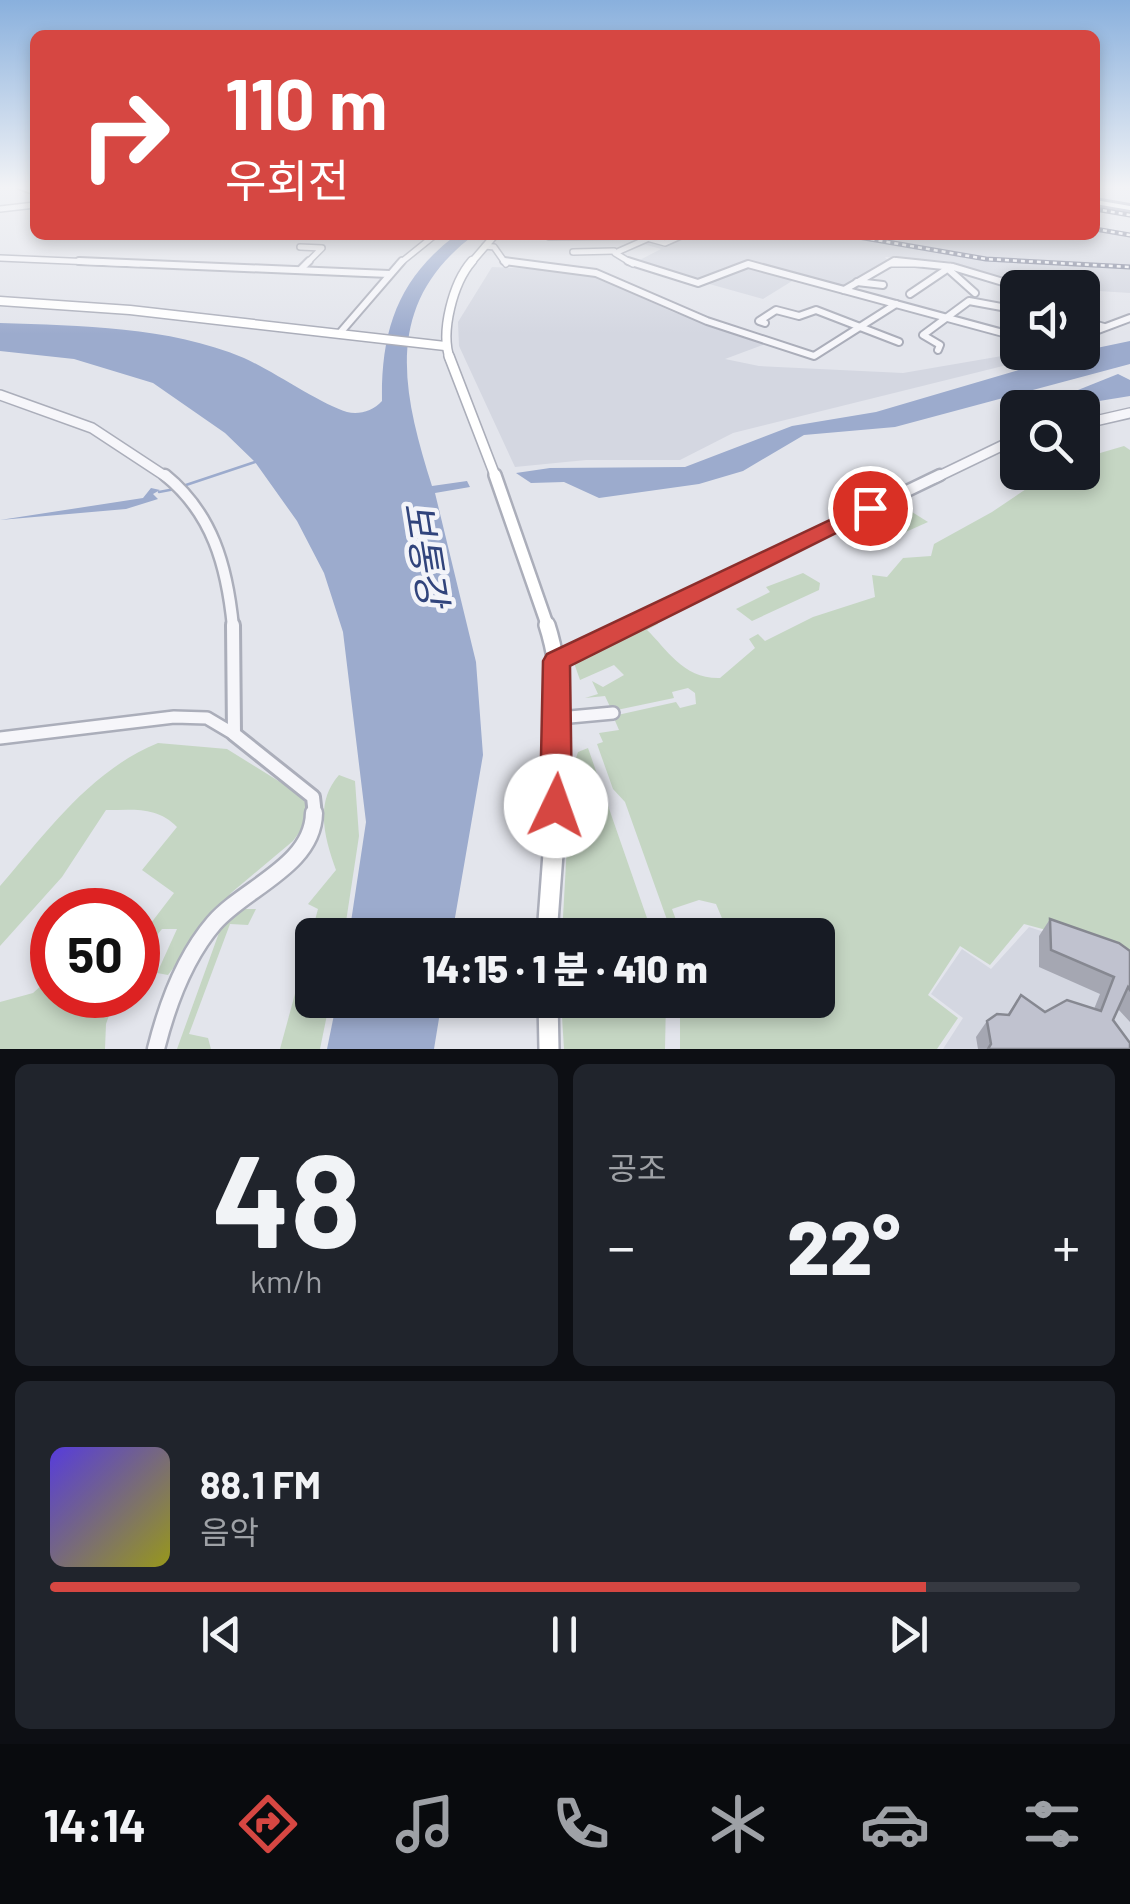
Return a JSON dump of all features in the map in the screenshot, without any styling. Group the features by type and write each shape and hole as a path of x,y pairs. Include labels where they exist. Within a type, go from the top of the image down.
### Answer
{"main road":[{"path":"491,240 456,289 439,345 526,560 556,661 559,718 549,918"},
{"path":"0,301 130,310 439,345"},
{"path":"548,1018 549,1049"}],"street":[{"path":"343,335 389,274 429,240"},
{"path":"574,252 614,251 644,240"},
{"path":"485,246 494,247 506,264 587,270 707,321 822,358 896,304"},
{"path":"300,247 322,248 301,269"},
{"path":"614,251 632,264 698,283 748,264 1000,332"},
{"path":"0,258 389,274"},
{"path":"844,290 894,261 948,268 1000,282"},
{"path":"910,294 948,268"},
{"path":"948,268 975,294"},
{"path":"936,278 964,283"},
{"path":"857,282 883,285"},
{"path":"938,350 940,346 923,335 969,301 1000,307"},
{"path":"764,323 760,321 776,310 799,316 816,310 899,342"},
{"path":"1100,329 1130,318"},
{"path":"1100,327 1104,328"},
{"path":"0,395 83,421 140,455 174,482 175,489 208,528 223,565 238,646 232,688 234,734"},
{"path":"1100,420 1130,413"},
{"path":"556,661 1000,447"},
{"path":"559,718 613,713"},
{"path":"0,738 174,717 207,718 234,734 313,798 316,825 283,866 217,919 197,946 156,1049"}],"shaded area":[{"path":"1100,236 1130,236 1130,293 1100,291 1100,270 1000,270 1000,280 954,267 949,261 885,257 888,261 843,288 797,278 763,299 634,263 661,249 640,243 1100,240"},
{"path":"492,267 583,271 673,312 765,344 725,359 759,366 903,373 1000,356 1000,367 733,433 680,460 586,460 515,467 459,346 458,322"},
{"path":"1029,927 1108,953 1130,969 1130,1049 943,1049 963,1018 931,994 962,949 991,969"}],"green space":[{"path":"1124,446 1130,450 1130,961 1113,948 1024,924 990,965 960,946 928,995 958,1018 937,1049 680,1049 680,1018 835,1018 835,918 722,918 716,904 699,900 672,909 675,918 666,918 625,802 613,789 597,744 603,742 599,733 619,730 613,716 676,702 680,708 696,704 695,693 688,688 672,692 674,698 612,711 605,696 585,698 598,694 592,681 603,687 624,675 614,665 580,680 574,663 656,618 658,624 647,630 677,662 696,674 720,678 755,648 749,639 758,634 765,641 813,617 875,597 872,575 887,577 903,558 931,556 934,544 1025,490 1100,490 1100,453"},
{"path":"904,507 928,522 879,544 851,532"},
{"path":"803,573 820,583 819,590 752,621 736,609 770,592 766,587"},
{"path":"158,743 227,749 301,795 308,808 304,826 293,841 231,893 168,975 160,974 160,966 177,929 160,931 160,911 174,893 142,870 177,827 161,815 144,811 106,810 52,888 30,888 30,913 0,946 0,886 71,805 134,755"},
{"path":"588,748 647,918 563,918 571,773 578,752"},
{"path":"339,775 355,781 359,836 347,918 316,918 318,909 308,904 336,870 324,821 331,786"},
{"path":"242,909 256,909 248,925 230,924 189,1034 208,1038 211,1049 177,1049 220,930"},
{"path":"30,994 30,1018 108,1018 105,1049 0,1049 0,1002"},
{"path":"295,994 295,1018 326,1018 320,1049 280,1049"},
{"path":"562,1018 666,1018 665,1049 564,1049"}],"water":[{"name":"보통강","path":"450,240 469,240 424,290 412,320 407,351 413,416 432,486 467,481 470,487 435,493 476,662 483,755 455,918 352,918 366,822 343,632 324,573 297,521 255,462 225,433 153,383 74,359 0,351 0,323 124,330 185,339 244,358 337,408 361,412 382,401 390,329 407,288"},
{"path":"1130,341 1130,364 1033,390 1000,390 1000,399 895,427 804,435 743,471 699,484 599,498 564,482 531,483 516,473 550,468 685,467 792,426 876,412 1019,370 1100,370 1100,347"},
{"path":"1118,374 1130,380 1130,396 1100,401 1100,390 1078,390"},
{"path":"151,488 160,490 153,494 158,499 126,509 0,520 143,498"},
{"path":"333,1018 439,1018 434,1049 327,1049"}],"building":[{"path":"1050,919 1119,943 1130,951 1130,990 1128,987 1113,1020 1130,1043 1130,1049 988,1049 991,1044 987,1021 997,1014 1009,1015 1021,995 1045,1012 1067,1000 1101,1011 1114,977 1051,950"}],"waterway":[{"path":"183,486 255,462"},
{"path":"159,492 175,489"}],"railway":[{"path":"876,240 986,259 1130,267"}],"route":[{"path":"556,806 556,661 870,508"}]}
